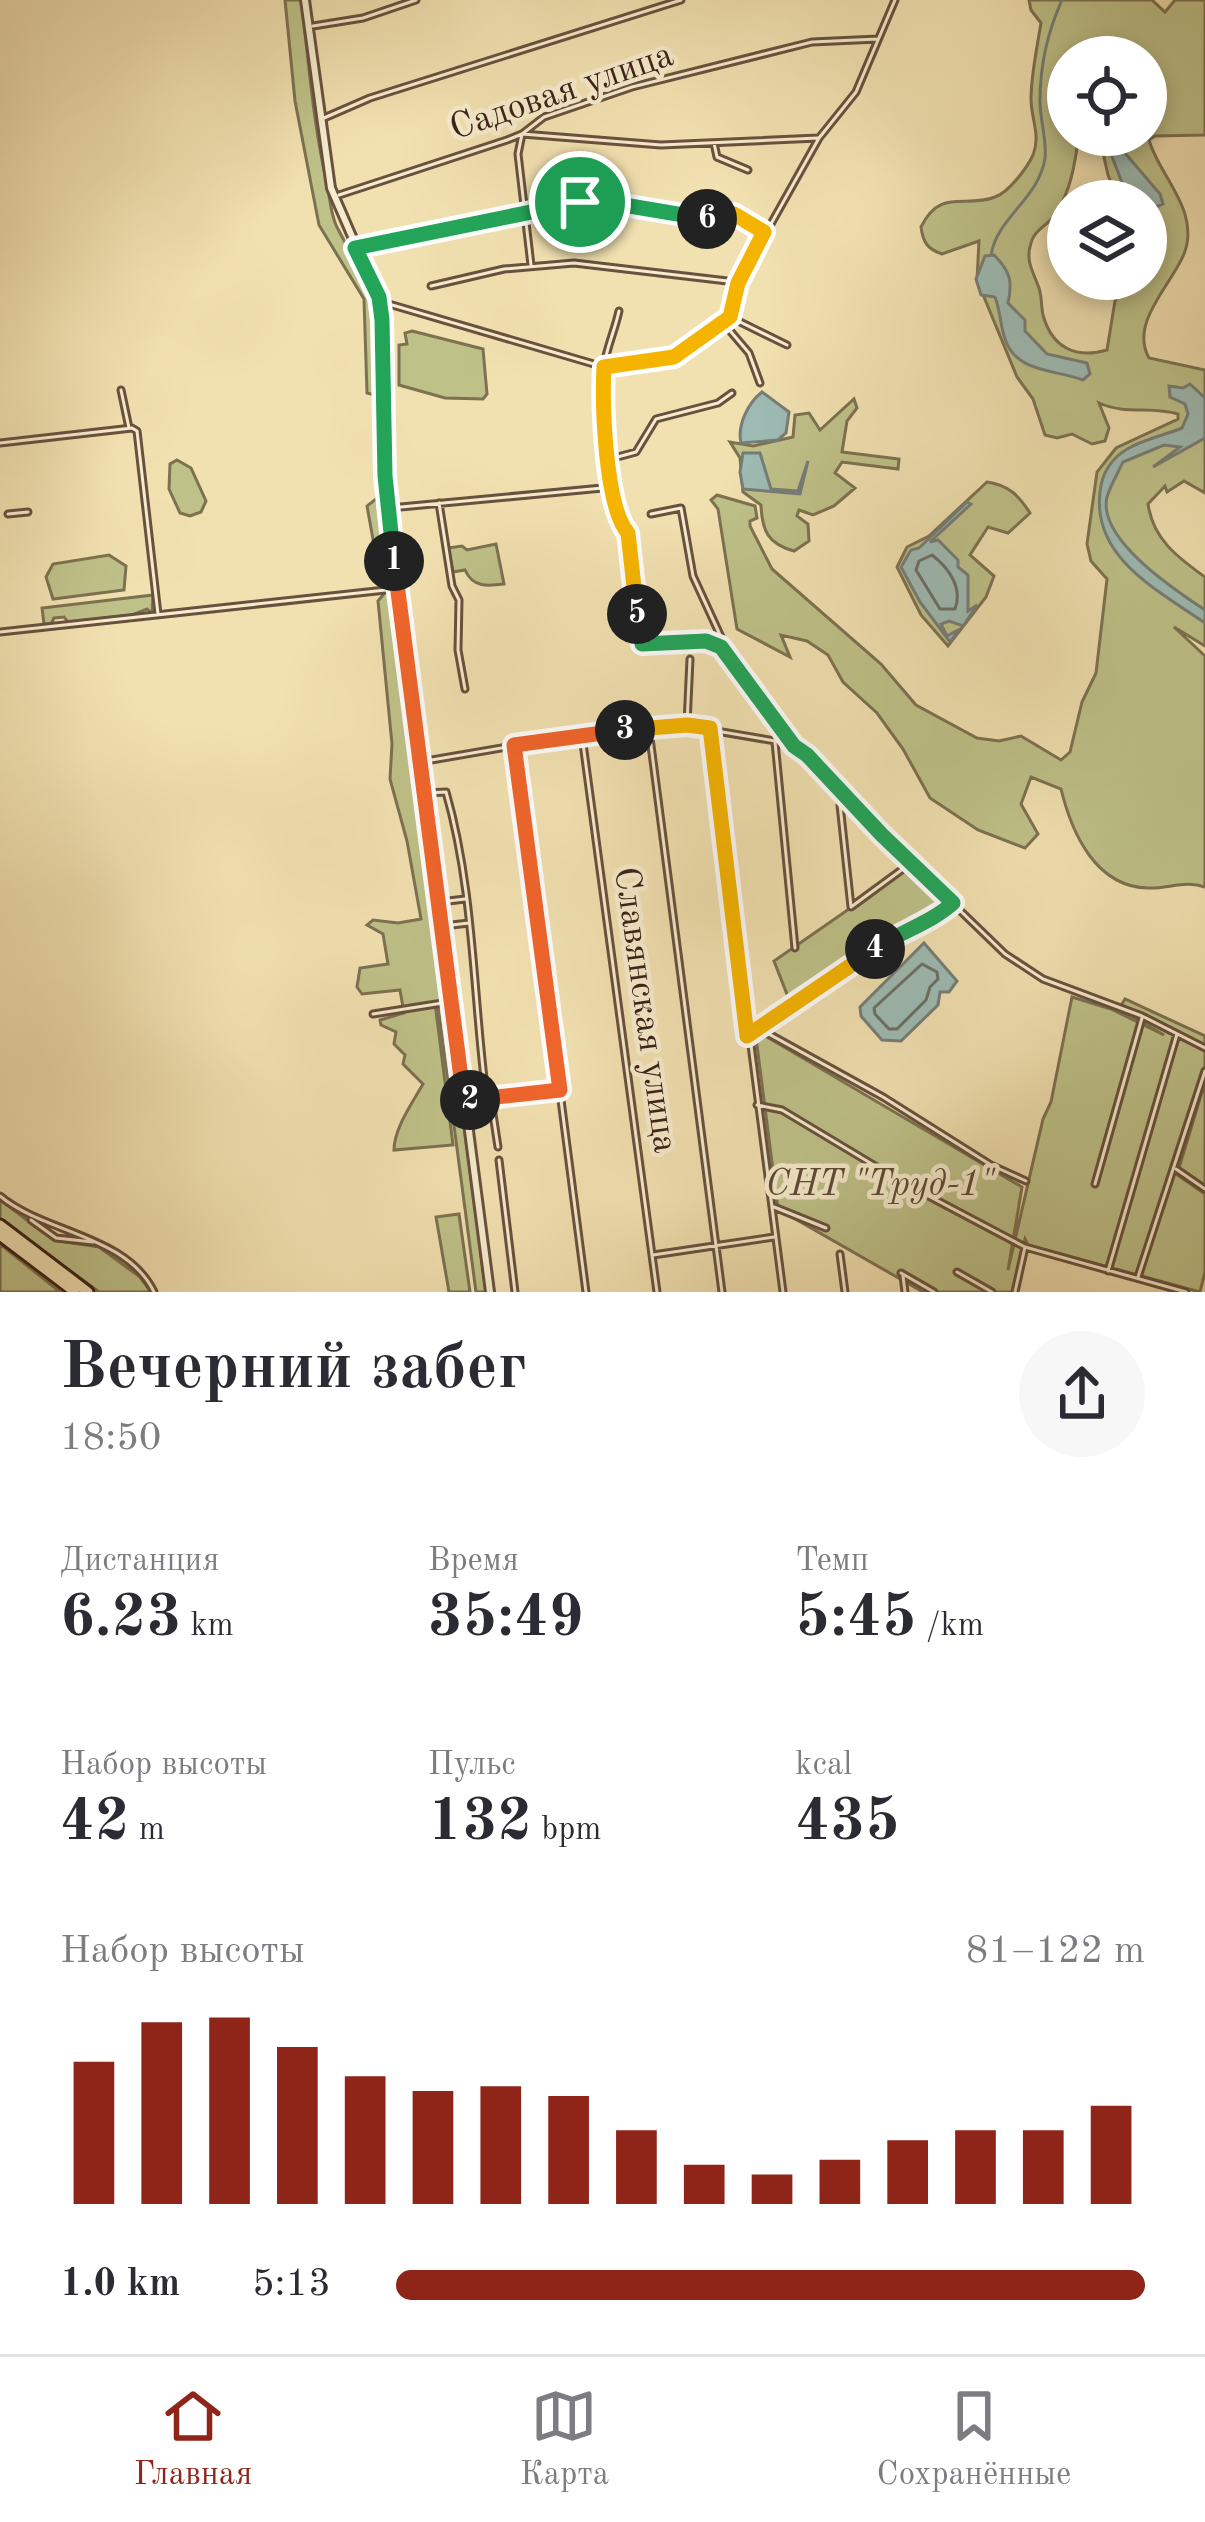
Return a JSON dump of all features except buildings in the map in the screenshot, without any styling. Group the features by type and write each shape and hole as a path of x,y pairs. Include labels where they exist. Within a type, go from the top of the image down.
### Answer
{"highway":[{"path":"0,1225 88,1292"},
{"path":"0,1235 75,1292"}],"street":[{"path":"305,0 334,197 380,301 388,508 490,1292"},
{"path":"309,26 363,18 416,0"},
{"path":"320,120 370,98 681,0"},
{"path":"380,301 604,367 674,357 730,317 738,283 764,232 819,138 856,92 895,0"},
{"name":"Садовая улица","path":"334,197 522,134 544,117 632,87 812,42 880,39"},
{"path":"531,265 518,154 522,134 642,145 819,138"},
{"path":"713,141 717,158 748,170"},
{"path":"355,248 524,211 602,202 714,220 734,214 764,232"},
{"path":"431,286 531,265 590,264 738,283"},
{"path":"620,311 604,367 601,412 622,528 628,533 642,644 706,641 721,647 794,746 1005,954 1043,979 1142,1016 1205,1048"},
{"path":"730,317 787,345"},
{"path":"725,324 749,353 760,383"},
{"path":"121,390 129,428"},
{"path":"609,460 637,452 656,419 718,403 732,393"},
{"path":"0,443 129,428 137,431 159,616"},
{"path":"388,508 613,487"},
{"path":"439,502 452,586 459,600 458,650 465,689"},
{"path":"651,514 681,508 692,571 721,647"},
{"path":"8,514 28,512"},
{"path":"0,632 397,589"},
{"path":"687,725 690,659"},
{"path":"419,762 582,734 687,725 794,746"},
{"path":"649,728 722,1292"},
{"path":"710,728 783,1292"},
{"name":"Славянская улица","path":"582,734 657,1292"},
{"path":"775,740 795,948"},
{"path":"514,745 586,1292"},
{"path":"424,793 447,794 498,1147"},
{"path":"845,796 839,805 851,908 911,862"},
{"path":"438,903 465,899"},
{"path":"747,1036 906,928 940,915 953,903"},
{"path":"441,926 469,922"},
{"path":"373,1014 451,1002"},
{"path":"1094,1184 1142,1016"},
{"path":"758,1028 883,1097 991,1165 1026,1180"},
{"path":"1108,1271 1178,1033"},
{"path":"1137,1279 1205,1071"},
{"path":"464,1101 560,1090"},
{"path":"757,1105 782,1110 1025,1247 1186,1292"},
{"path":"499,1160 515,1292"},
{"path":"1174,1168 1205,1189"},
{"path":"0,1196 56,1238 99,1243"},
{"path":"772,1208 826,1228"},
{"path":"24,1215 99,1243 147,1279 154,1292"},
{"path":"652,1256 776,1236"},
{"path":"1015,1292 1025,1247"},
{"path":"840,1254 844,1292"},
{"path":"957,1272 992,1292"},
{"path":"905,1292 902,1273 934,1292"}],"green space":[{"path":"285,0 301,0 332,214 368,288 381,329 381,372 375,395 367,393 364,299 319,225 295,101"},
{"path":"1029,0 1152,0 1165,12 1175,0 1205,0 1205,135 1167,136 1167,36 1047,36 1047,156 1076,156 1071,180 1047,180 1047,224 1035,235 1029,255 1043,315 1059,343 1076,352 1107,350 1116,300 1157,300 1144,331 1149,358 1205,370 1205,493 1184,481 1167,492 1165,486 1148,504 1161,537 1205,577 1205,646 1174,627 1205,656 1205,887 1148,888 1114,878 1080,840 1061,789 1031,777 1021,804 1038,834 1025,848 978,830 930,798 903,749 877,713 843,682 828,655 807,641 781,635 790,657 737,629 718,509 711,500 717,495 755,506 757,518 750,526 772,569 881,664 916,705 977,738 999,741 1021,736 1061,760 1070,752 1082,702 1096,673 1107,579 1091,561 1087,544 1097,472 1116,448 1178,419 1178,414 1099,403 1109,428 1105,441 1092,444 1072,434 1045,435 977,280 979,241 942,254 929,247 921,227 945,203 1000,194 1033,155 1036,134 1031,90 1041,23"},
{"path":"1104,156 1156,156 1177,194 1187,223 1188,238 1167,283 1167,180 1110,180"},
{"path":"405,333 483,349 487,394 483,399 445,398 399,385 399,345 407,344"},
{"path":"854,399 857,408 847,421 842,452 899,459 898,469 842,462 835,473 855,488 834,506 813,515 799,510 797,516 808,524 809,541 794,551 778,545 768,535 761,505 743,492 740,458 730,442 753,446 793,437 795,415 809,413 820,430"},
{"path":"177,460 191,468 206,501 201,512 190,516 180,513 169,489 170,464"},
{"path":"987,482 1013,492 1030,513 1008,533 988,527 970,555 994,576 986,597 948,646 921,615 897,567 907,547 929,536"},
{"path":"381,495 486,1292 476,1292 438,1005 435,1003 453,1145 394,1150 400,1125 423,1084 403,1064 405,1055 394,1044 396,1032 381,1025 380,1020 404,1013 400,990 362,994 357,987 360,968 388,964 383,934 367,925 373,920 421,919 390,779 392,744 378,601 383,595 367,506"},
{"path":"496,544 504,584 482,584 465,570 453,572 448,548"},
{"path":"109,555 126,566 124,590 53,599 46,577 53,564"},
{"path":"153,595 152,614 147,609 68,622 64,617 54,618 51,624 44,624 42,608"},
{"path":"911,866 941,903 790,1002 774,961"},
{"name":"СНТ \"Труд-1\"","path":"1072,997 1111,1009 1164,1035 1119,1009 1125,999 1205,1036 1205,1067 1173,1172 1205,1194 1205,1272 1200,1292 1028,1245 1025,1239 1013,1292 923,1292 778,1209 755,1030 1022,1187 1008,1270"},
{"path":"1205,1082 1205,1186 1179,1168"},
{"path":"0,1200 54,1240 99,1247 140,1277 151,1292 99,1292 0,1219"},
{"path":"459,1214 470,1292 449,1292 436,1217"},
{"path":"0,1244 60,1292 0,1292"}],"water":[{"path":"1112,156 1127,156 1148,180 1121,180"},
{"path":"994,255 1007,271 1008,303 1025,320 1025,331 1047,354 1087,363 1090,374 1083,380 1030,365 1013,353 995,297 981,295 976,279 985,256"},
{"path":"1190,384 1205,398 1205,438 1153,467 1180,447 1164,445 1123,462 1107,497 1107,513 1114,530 1141,562 1205,610 1205,623 1132,570 1107,536 1100,515 1101,485 1109,466 1129,448 1182,428 1188,414 1185,404 1170,397 1169,386"},
{"path":"762,392 789,412 786,433 778,440 741,443 745,415"},
{"path":"743,453 760,453 771,489 798,491 808,461 800,494 743,489"},
{"path":"967,502 971,504 930,542 938,540 958,560 958,567 968,575 968,611 977,605 963,626 949,621 941,624 947,636 960,629 950,642 901,567 911,550 919,548"},
{"path":"924,943 957,981 949,992 940,992 938,1005 901,1041 882,1040 861,1016 860,1007"}],"waterway":[{"path":"991,255 1001,230 1035,185 1045,158 1041,75 1062,0"}],"route":[{"path":"580,202 714,220 729,213 764,232 738,283 725,324 674,357 604,367 601,412 622,528 628,533 642,644 706,641 721,647 794,746 953,903 940,915 906,928 747,1036 710,728 620,730 514,745 560,1090 464,1101 389,518 382,320 379,297 355,248 580,202"}]}
